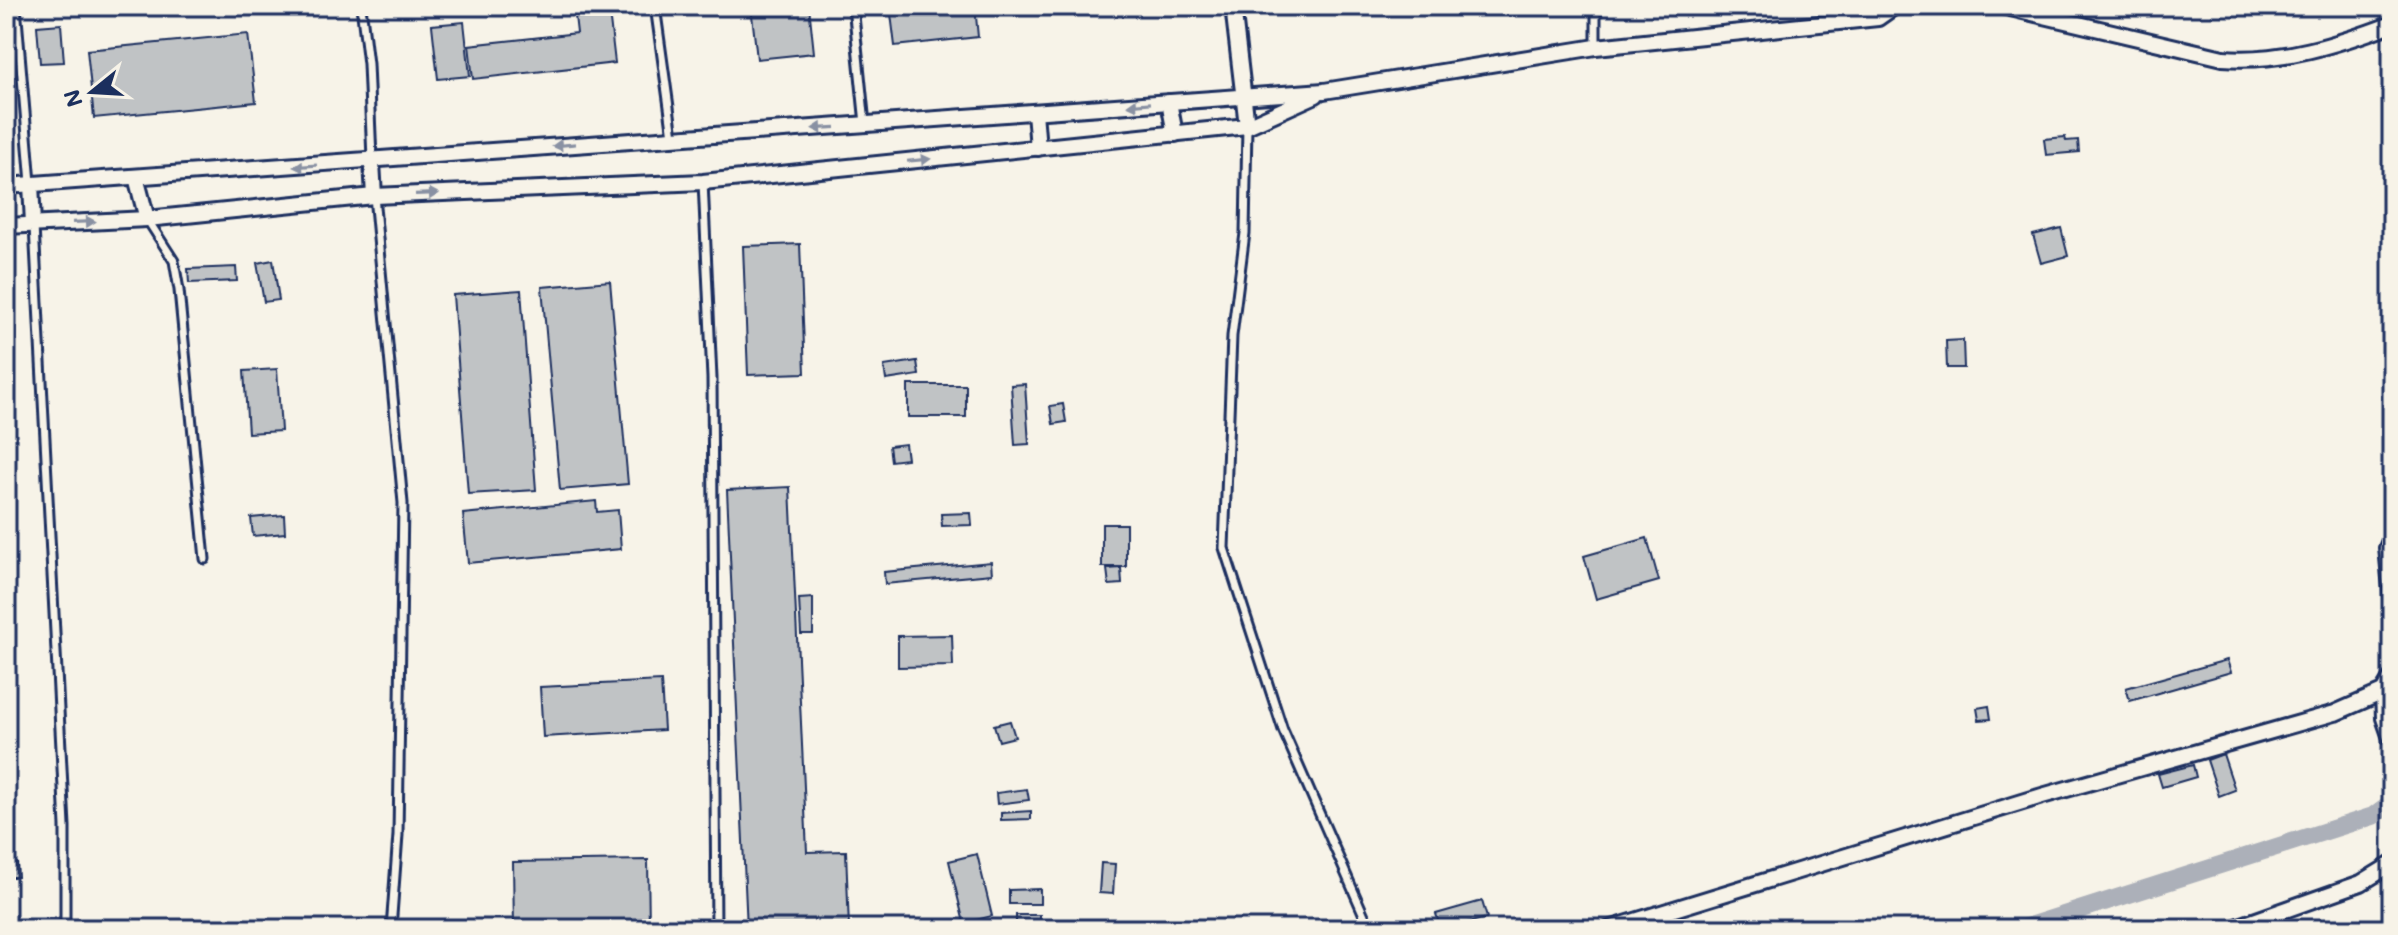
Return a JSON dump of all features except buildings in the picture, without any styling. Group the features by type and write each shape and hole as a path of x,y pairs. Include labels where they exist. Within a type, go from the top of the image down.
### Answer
{"street":[{"path":"1233,6 1247,126"},
{"path":"6,186 1324,91 1596,47 1878,18 1895,6"},
{"path":"2002,6 2223,58 2254,61 2308,50 2392,24"},
{"path":"6,226 147,219 374,196 703,182 1175,134 1247,126 1324,91"},
{"path":"1169,102 1175,134"},
{"path":"1035,112 1038,148"},
{"path":"372,162 374,196"},
{"path":"136,177 147,219"},
{"path":"31,184 33,224"},
{"path":"2392,536 2387,548 2392,598"},
{"path":"2392,677 2383,692 2384,718 2392,741"},
{"path":"1609,929 2042,796 2335,713 2383,692"},
{"path":"2231,929 2361,883 2392,864"}],"lane":[{"path":"16,6 31,184"},
{"path":"361,6 368,64 372,162"},
{"path":"655,6 673,136"},
{"path":"853,6 865,126"},
{"path":"1596,6 1596,47"},
{"path":"1247,126 1245,233 1232,336 1224,548 1283,730 1370,929"},
{"path":"703,182 712,378 716,929"},
{"path":"374,196 403,503 398,835 391,929"},
{"path":"147,219 174,261 179,290 205,559"},
{"path":"33,224 65,826 65,929"}],"waterway":[{"path":"2020,929 2373,816 2392,802"}]}
